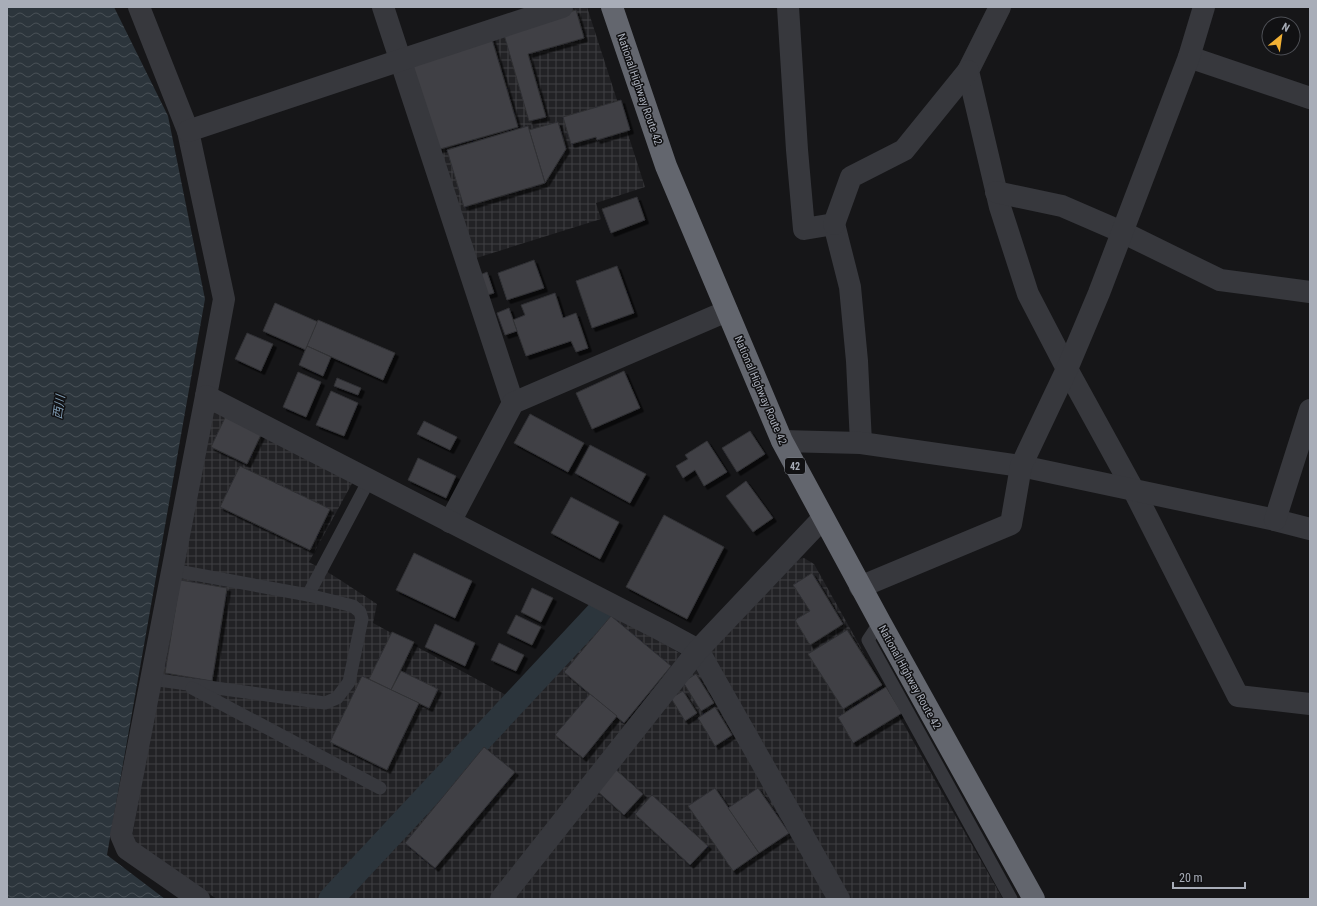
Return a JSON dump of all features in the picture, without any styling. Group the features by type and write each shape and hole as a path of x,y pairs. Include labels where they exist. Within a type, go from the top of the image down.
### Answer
{"highway":[{"name":"National Highway Route 42","path":"612,7 666,166 782,441 860,586 1034,899"}],"street":[{"path":"139,7 188,132 224,299 120,835 127,849 199,899"},
{"path":"383,7 513,403"},
{"path":"188,132 562,7"},
{"path":"788,7 804,229 834,224"},
{"path":"861,443 857,361 850,287 834,224 851,177 904,150 968,71 1000,7"},
{"path":"860,586 1011,524 1021,466 1067,369 1099,293 1189,57 1204,7"},
{"path":"1189,57 1310,98"},
{"path":"968,71 1000,207 1028,294 1067,369 1133,489 1238,696 1310,704"},
{"path":"996,192 1062,206 1122,232 1220,280 1310,292"},
{"path":"450,522 513,403 727,311"},
{"path":"206,396 698,650 839,899"},
{"path":"1275,520 1310,410"},
{"path":"782,441 861,443 1021,466 1133,489 1310,529"},
{"path":"502,899 698,650 823,518"}],"lane":[{"path":"308,594 369,480"},
{"path":"151,679 325,703 337,698 349,682 362,619 360,612 352,606 308,594 172,570"},
{"path":"880,622 868,640 1011,899"},
{"path":"183,683 380,788"}],"shaded area":[{"path":"578,7 587,7 645,187 596,203 601,219 470,260 407,61"},
{"path":"208,409 355,478 309,562 334,576 377,604 373,623 517,701 596,602 681,654 492,899 217,899 131,843"},
{"path":"804,558 814,564 1003,899 514,899 694,667 799,559"}],"water":[{"name":"西川","path":"7,7 114,7 168,116 205,299 107,855 165,899 7,899"}],"building":[{"path":"576,10 584,38 528,54 546,117 529,121 503,31"},
{"path":"491,36 518,127 433,151 406,60"},
{"path":"621,100 630,130 597,140 596,137 571,144 563,117"},
{"path":"558,122 566,149 545,183 529,130"},
{"path":"528,126 545,183 464,207 447,150"},
{"path":"637,197 645,220 611,233 602,209"},
{"path":"534,260 544,288 507,300 498,273"},
{"path":"617,266 634,313 592,328 576,281"},
{"path":"487,272 494,293 487,295 480,275"},
{"path":"555,293 563,318 576,313 588,348 576,352 571,341 526,356 513,320 525,315 521,305"},
{"path":"275,303 318,322 306,350 263,331"},
{"path":"509,308 517,331 505,335 497,313"},
{"path":"318,320 395,353 383,380 307,346"},
{"path":"247,333 273,344 261,371 235,359"},
{"path":"307,346 331,357 323,376 299,365"},
{"path":"624,371 640,408 592,429 576,393"},
{"path":"298,372 321,382 306,417 283,407"},
{"path":"337,378 361,388 358,395 334,386"},
{"path":"331,391 358,403 344,436 316,425"},
{"path":"232,403 268,420 247,464 211,447"},
{"path":"530,414 584,443 568,472 514,443"},
{"path":"424,421 457,437 450,450 417,434"},
{"path":"750,431 765,454 737,472 722,448"},
{"path":"707,441 727,472 704,486 695,470 683,478 676,466 688,459 685,455"},
{"path":"590,445 646,474 630,503 575,473"},
{"path":"418,458 456,476 446,498 408,480"},
{"path":"240,466 330,509 310,550 220,507"},
{"path":"746,481 773,518 753,532 726,496"},
{"path":"571,497 619,522 600,559 551,533"},
{"path":"664,515 724,547 687,619 626,587"},
{"path":"414,553 472,581 455,618 396,590"},
{"path":"812,573 843,624 810,645 795,620 810,611 793,585"},
{"path":"180,580 227,588 212,681 165,673"},
{"path":"532,588 553,598 541,622 521,612"},
{"path":"516,615 541,627 532,645 507,633"},
{"path":"611,616 671,666 624,723 564,672"},
{"path":"435,624 475,643 465,666 425,647"},
{"path":"847,630 882,685 843,709 808,654"},
{"path":"392,632 414,642 391,690 369,679"},
{"path":"499,643 524,655 516,671 491,660"},
{"path":"401,671 438,689 429,708 391,690"},
{"path":"696,674 714,703 701,711 683,682"},
{"path":"362,676 419,703 387,770 330,742"},
{"path":"886,687 902,713 853,743 838,717"},
{"path":"683,691 697,713 685,721 671,698"},
{"path":"590,694 617,716 583,758 555,735"},
{"path":"715,707 732,735 715,746 698,718"},
{"path":"484,747 515,772 435,868 405,843"},
{"path":"614,768 643,794 624,815 595,789"},
{"path":"715,788 759,853 733,871 688,806"},
{"path":"758,788 789,833 759,853 728,808"},
{"path":"652,795 708,846 690,865 635,814"}],"waterway":[{"path":"331,899 600,611"}]}
